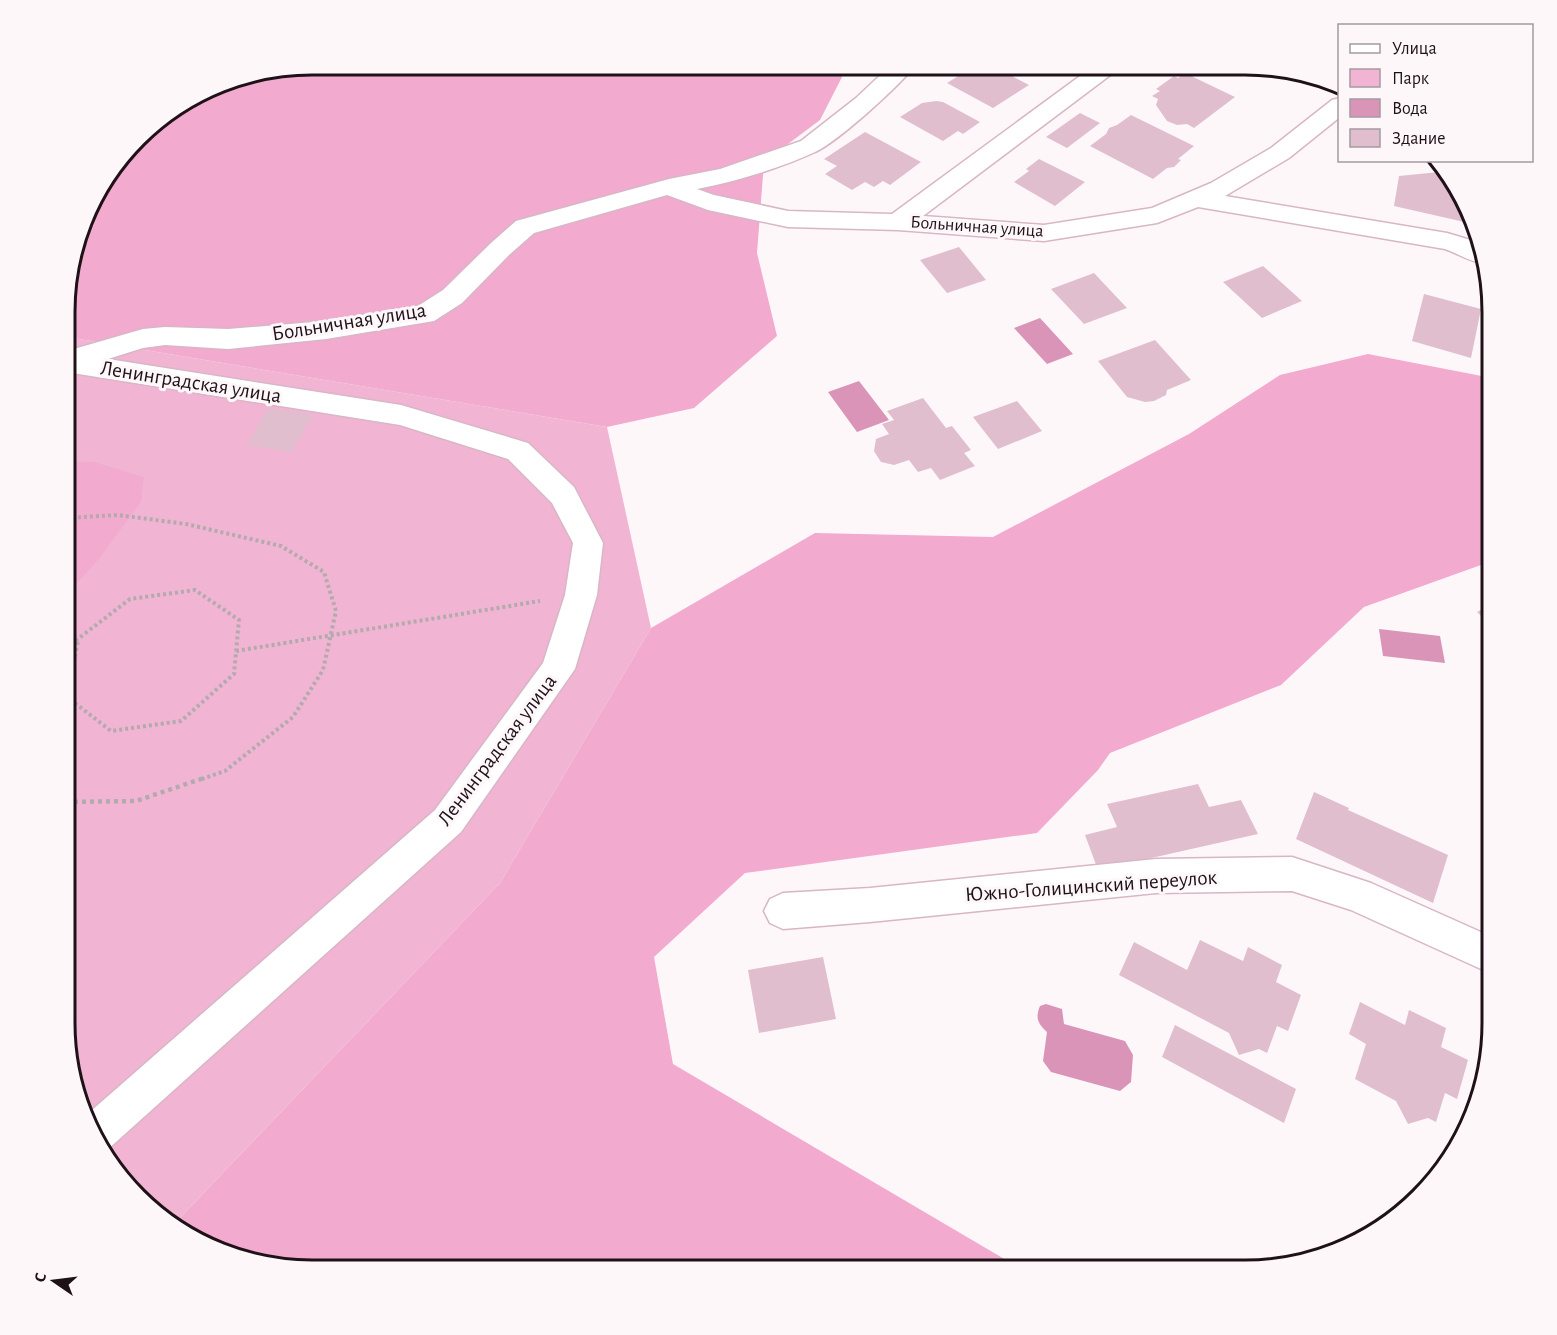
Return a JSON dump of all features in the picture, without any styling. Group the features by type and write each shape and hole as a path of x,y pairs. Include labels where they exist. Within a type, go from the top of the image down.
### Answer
{"street":[{"name":"Больничная улица","path":"75,359 143,339 165,336 228,339 326,330 424,314 438,308 451,298 472,279 507,239 525,227 669,187 725,176 809,146 864,103 893,75"},
{"name":"Больничная улица","path":"898,222 1096,75"},
{"name":"Больничная улица","path":"669,187 708,202 788,219 898,222 1044,233 1157,215 1220,189 1280,153 1338,107"},
{"path":"1196,199 1447,241 1474,250"},
{"name":"Ленинградская улица","path":"75,363 401,415 518,451 563,495 588,543 581,595 558,669 448,821 100,1130"},
{"name":"Южно-Голицинский переулок","path":"783,911 870,905 1156,876 1292,874 1358,895 1482,951"}],"path":[{"path":"75,517 118,515 186,524 281,546 324,572 336,611 324,670 293,717 225,771 136,801 75,802"},
{"path":"75,643 130,599 195,590 238,620 234,674 181,721 111,731 75,703"},
{"path":"236,651 581,595"},
{"path":"75,656 78,641"}],"green space":[{"path":"75,338 607,427 651,628 500,883 179,1219 144,1191 124,1167 107,1142 93,1114 83,1084 77,1054 75,1023"}],"shaded area":[{"path":"312,75 840,75 842,77 820,120 764,162 757,253 777,336 694,408 607,427 75,338 77,281 83,251 93,221 99,207 124,168 144,144 168,124 193,107 221,93 251,83 281,77"},
{"path":"1368,354 1482,376 1482,565 1364,607 1281,685 1110,753 1098,770 1037,833 745,873 654,957 673,1064 1006,1260 312,1260 281,1258 251,1252 207,1236 179,1219 500,883 651,628 815,533 993,537 1189,434 1280,375"},
{"path":"75,461 94,462 144,477 141,502 98,560 75,585"}],"water":[{"path":"1040,318 1073,354 1047,364 1014,328"},
{"path":"859,381 889,420 857,432 828,392"},
{"path":"1379,629 1440,636 1445,663 1383,656"},
{"path":"1046,1004 1062,1009 1064,1024 1125,1041 1133,1055 1131,1082 1120,1091 1051,1072 1043,1061 1047,1032 1038,1017 1040,1006"}],"building":[{"path":"960,75 1010,75 1029,85 993,108 947,83"},
{"path":"1182,75 1189,75 1235,97 1194,128 1187,124 1177,125 1167,121 1156,105 1158,99 1152,96 1160,91 1156,89 1174,76 1178,78"},
{"path":"943,102 980,122 963,134 958,131 943,141 900,117 922,103"},
{"path":"1080,113 1100,123 1067,148 1046,137"},
{"path":"1131,115 1194,146 1178,159 1181,160 1174,167 1167,168 1153,179 1090,146 1106,134 1109,128"},
{"path":"865,132 921,162 890,185 883,181 874,187 865,182 852,190 825,174 837,166 824,159"},
{"path":"1039,159 1085,182 1055,206 1014,182 1029,171 1026,169"},
{"path":"1436,172 1458,207 1464,222 1394,206 1399,176"},
{"path":"959,247 986,280 947,293 920,260"},
{"path":"1263,266 1302,301 1262,318 1223,282"},
{"path":"1094,273 1127,308 1084,324 1051,289"},
{"path":"1424,294 1481,309 1471,358 1412,341"},
{"path":"1155,340 1191,380 1167,390 1166,395 1154,401 1145,402 1127,397 1098,361"},
{"path":"923,398 946,428 952,426 971,450 964,453 975,466 940,480 931,468 918,472 909,460 894,465 881,462 874,451 876,439 889,434 882,424 894,420 887,411"},
{"path":"1017,401 1042,431 998,449 973,417"},
{"path":"268,408 313,415 292,452 247,445"},
{"path":"1198,784 1209,807 1241,800 1258,834 1098,870 1085,835 1117,827 1107,804"},
{"path":"1314,792 1349,808 1348,810 1448,855 1433,903 1296,839"},
{"path":"1200,940 1243,961 1248,947 1282,965 1276,982 1301,995 1288,1031 1277,1026 1267,1053 1259,1049 1239,1055 1229,1033 1119,975 1134,942 1187,970"},
{"path":"823,957 836,1019 759,1033 748,970"},
{"path":"1360,1002 1405,1025 1409,1010 1446,1028 1441,1047 1468,1060 1457,1099 1445,1093 1436,1122 1428,1118 1408,1124 1396,1101 1355,1079 1366,1044 1349,1034"},
{"path":"1175,1025 1296,1089 1284,1123 1162,1057"}]}
